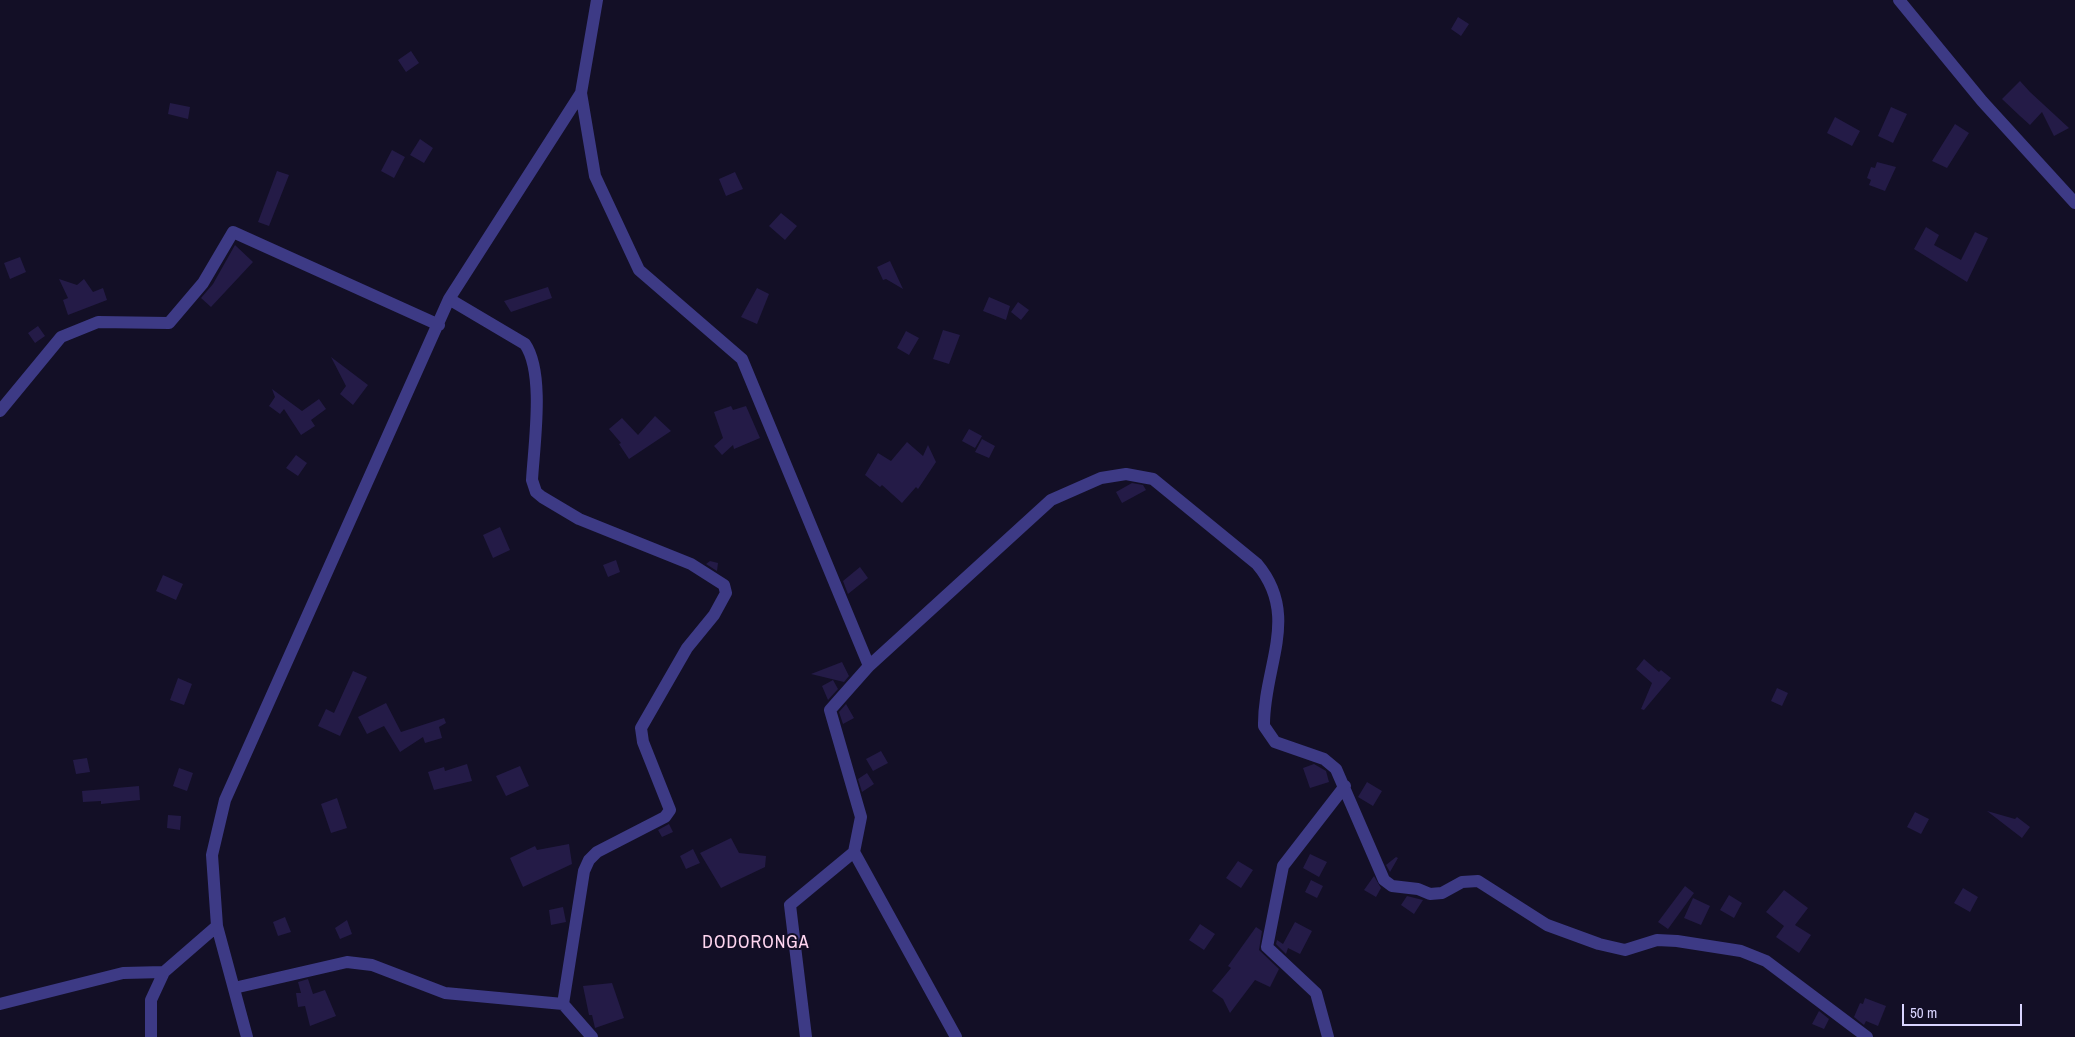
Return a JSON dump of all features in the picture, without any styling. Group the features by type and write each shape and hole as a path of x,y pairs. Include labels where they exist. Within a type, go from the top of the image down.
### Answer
{"street":[{"path":"597,0 581,93 595,176 639,270 742,359 869,666"},
{"path":"1899,0 1982,102 2075,202"},
{"path":"248,1037 217,926 212,855 226,800 449,299 581,93"},
{"path":"0,411 61,337 98,322 169,323 203,283 233,232 439,325"},
{"path":"449,299 525,344 532,354 537,377 532,480 536,492 579,519 691,564 724,585 726,593 714,615 687,648 641,728 643,742 670,810 665,817 597,852 589,860 584,871 563,1004"},
{"path":"806,1037 790,905 854,852 861,817 830,710 869,666 1051,500 1101,478 1126,474 1153,479 1257,564 1268,577 1280,614 1264,726 1275,742 1324,759 1336,769 1345,786 1360,828 1384,880 1392,886 1418,889 1430,894 1442,893 1462,882 1478,881 1547,925 1599,944 1626,950 1657,940 1678,941 1741,951 1766,961 1867,1037"},
{"path":"1328,1037 1316,993 1267,947 1282,866 1345,786"},
{"path":"854,852 956,1037"},
{"path":"151,1037 151,1000 164,972 217,926"},
{"path":"234,988 347,962 372,965 444,992 563,1004 592,1037"},
{"path":"0,1004 123,973 164,972"}],"building":[{"path":"1458,17 1469,24 1461,36 1451,29"},
{"path":"411,51 419,63 406,72 398,60"},
{"path":"2020,81 2069,128 2054,136 2042,112 2030,125 2002,99"},
{"path":"170,103 190,107 188,119 168,114"},
{"path":"1891,107 1907,114 1893,143 1878,136"},
{"path":"1835,117 1860,131 1852,146 1827,133"},
{"path":"1955,124 1969,133 1947,168 1932,161"},
{"path":"420,139 433,148 424,163 410,155"},
{"path":"392,150 405,157 394,178 381,171"},
{"path":"1877,162 1896,167 1885,191 1869,185 1871,180 1867,178 1871,167 1875,168"},
{"path":"277,171 289,175 269,226 258,222"},
{"path":"735,172 743,189 726,196 719,179"},
{"path":"781,213 797,226 785,240 769,226"},
{"path":"1926,227 1939,235 1934,245 1961,260 1975,232 1988,238 1967,282 1914,249"},
{"path":"235,245 253,262 211,307 201,298 213,284"},
{"path":"20,257 26,272 10,279 4,263"},
{"path":"890,261 903,289 886,279 883,280 877,267"},
{"path":"59,279 77,285 84,279 93,292 103,288 107,300 68,315 63,300 68,298"},
{"path":"548,287 552,298 511,312 504,301"},
{"path":"757,288 769,294 757,324 741,317"},
{"path":"989,297 1010,306 1006,320 983,311"},
{"path":"1018,302 1029,310 1021,320 1011,312"},
{"path":"38,326 45,336 35,343 28,333"},
{"path":"943,330 960,335 949,364 933,359"},
{"path":"906,331 919,338 909,355 897,348"},
{"path":"331,357 368,385 353,405 340,394 346,386"},
{"path":"272,389 302,411 319,399 326,409 311,420 315,426 301,435 284,409 280,414 269,406 275,397"},
{"path":"731,406 733,410 746,406 760,438 734,449 733,445 722,455 714,446 723,438 714,412"},
{"path":"655,416 671,431 629,459 619,444 621,443 609,429 622,418 638,435"},
{"path":"969,429 982,436 975,448 962,441"},
{"path":"982,439 995,446 989,458 975,452"},
{"path":"907,442 923,456 928,445 936,462 918,489 916,487 902,503 882,485 880,487 865,475 878,453 891,461"},
{"path":"296,455 307,463 298,476 286,468"},
{"path":"1132,483 1143,485 1146,490 1122,503 1116,492"},
{"path":"500,527 510,550 493,558 483,535"},
{"path":"616,560 620,572 608,577 603,565"},
{"path":"710,561 718,563 717,571 706,564"},
{"path":"860,567 868,578 848,594 843,581"},
{"path":"163,575 183,584 176,600 156,591"},
{"path":"1644,659 1659,672 1661,670 1671,678 1644,710 1641,709 1652,683 1636,669"},
{"path":"842,662 849,676 844,682 811,674"},
{"path":"353,671 367,677 340,736 318,726 326,709 334,713"},
{"path":"178,678 192,684 184,705 170,700"},
{"path":"833,680 838,689 828,700 822,686"},
{"path":"1777,688 1788,693 1782,706 1771,701"},
{"path":"386,703 401,732 444,718 446,723 439,727 442,738 425,743 423,737 400,752 384,726 367,734 358,717"},
{"path":"846,704 854,718 843,724 839,712"},
{"path":"881,751 888,763 873,771 866,759"},
{"path":"87,758 90,772 76,774 73,760"},
{"path":"467,764 472,781 434,790 428,772 444,767 445,771"},
{"path":"1314,764 1326,771 1329,782 1310,788 1303,768"},
{"path":"520,766 529,786 506,796 496,776"},
{"path":"179,768 193,773 187,791 173,786"},
{"path":"867,773 874,784 862,792 858,779"},
{"path":"1367,782 1382,791 1373,806 1358,797"},
{"path":"139,786 140,800 101,804 101,801 83,802 82,791"},
{"path":"337,798 347,828 331,833 321,804"},
{"path":"1987,811 2015,819 2017,817 2030,827 2022,838"},
{"path":"1915,812 1929,819 1921,834 1907,827"},
{"path":"168,815 181,816 180,830 167,828"},
{"path":"669,824 673,832 662,837 658,830"},
{"path":"731,838 739,853 766,856 765,867 721,888 700,853"},
{"path":"569,844 572,864 523,887 510,858 535,846 537,850"},
{"path":"693,849 700,863 686,869 680,856"},
{"path":"1310,854 1327,862 1319,877 1303,868"},
{"path":"1396,857 1398,858 1390,872 1386,865"},
{"path":"1238,861 1253,870 1241,888 1226,878"},
{"path":"1374,876 1381,888 1376,897 1364,890"},
{"path":"1311,880 1323,886 1317,898 1305,892"},
{"path":"1685,886 1694,893 1668,929 1658,922"},
{"path":"1963,888 1978,897 1970,912 1954,903"},
{"path":"1784,890 1808,908 1795,925 1811,935 1799,953 1776,937 1784,926 1766,912"},
{"path":"1729,895 1742,903 1734,918 1720,910"},
{"path":"1407,896 1423,900 1414,914 1401,905"},
{"path":"1693,898 1710,906 1701,925 1684,918"},
{"path":"563,907 566,922 551,925 549,910"},
{"path":"285,917 291,932 278,936 273,922"},
{"path":"347,920 352,934 340,939 335,928"},
{"path":"1295,922 1312,931 1300,954 1288,948 1286,954 1276,944 1277,940 1283,944"},
{"path":"1200,924 1215,934 1204,950 1189,940"},
{"path":"1256,927 1262,931 1259,950 1279,969 1270,987 1255,980 1230,1013 1223,999 1212,991 1231,968 1228,966"},
{"path":"308,979 313,994 325,990 336,1016 310,1026 305,1006 298,1007 296,993 301,993 298,982"},
{"path":"612,983 624,1018 595,1028 592,1015 589,1015 583,986"},
{"path":"1865,998 1886,1006 1878,1026 1866,1021 1864,1025 1854,1017 1860,1003 1863,1004"},
{"path":"1819,1011 1829,1019 1824,1029 1812,1024"}],"district":[{"name":"DODORONGA","path":"756,943"}]}
